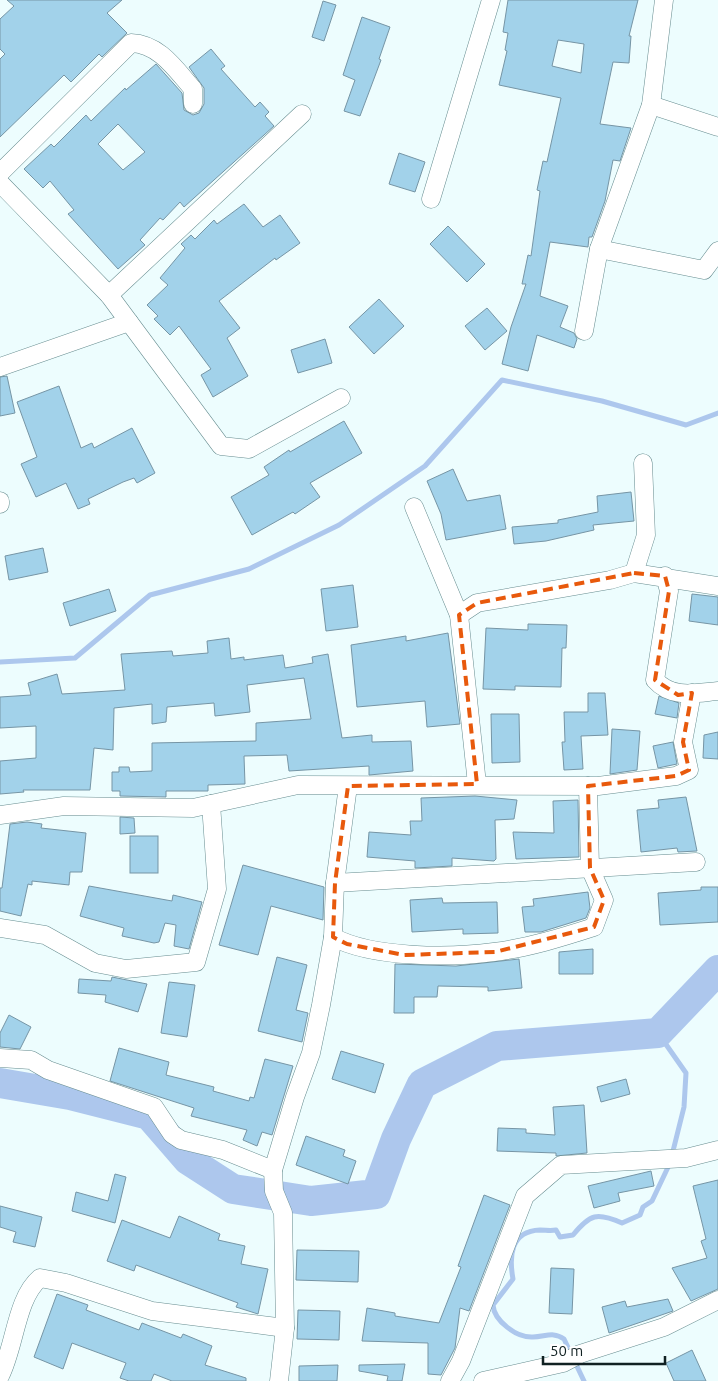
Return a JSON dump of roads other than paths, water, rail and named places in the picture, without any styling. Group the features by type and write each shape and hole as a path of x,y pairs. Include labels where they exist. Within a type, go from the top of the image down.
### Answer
{"street":[{"path":"431,199 491,0"},
{"path":"584,331 599,250 651,105 664,0"},
{"path":"0,173 131,42 143,43 159,51 193,89 193,104"},
{"path":"651,105 718,127"},
{"path":"109,295 302,114"},
{"path":"0,183 109,295 221,446 249,449 341,398"},
{"path":"599,250 704,270 718,251"},
{"path":"0,366 129,322"},
{"path":"634,573 646,536 643,463"},
{"path":"414,507 459,615 477,784"},
{"path":"459,615 476,603 610,580 634,573 666,576 718,586"},
{"path":"666,576 669,591 655,680 662,688 678,694 718,692"},
{"path":"0,815 64,806 193,808 298,786 477,784 588,786 676,776 689,770 683,742 692,694"},
{"path":"279,1381 285,1328 283,1213 274,1190 273,1170 295,1097 311,1053 333,937 335,883 348,786"},
{"path":"333,937 347,944 404,955 495,952 570,935 594,927 604,900 590,868 588,786"},
{"path":"0,928 45,934 95,963 126,969 196,962 217,889 211,804"},
{"path":"335,883 696,862"},
{"path":"0,1058 31,1060 48,1070 154,1107 172,1134 181,1140 223,1150 273,1170"},
{"path":"450,1381 461,1361 525,1196 561,1166 686,1158 718,1150"},
{"path":"0,1376 9,1359 14,1330 30,1286 40,1278 66,1283 152,1311 285,1328"},
{"path":"483,1381 563,1363 580,1354 664,1327 718,1300"}],"waterway":[{"path":"0,662 75,658 150,595 249,569 339,525 425,466 502,380 602,401 686,425 718,413"},
{"path":"0,1083 70,1095 149,1115 188,1160 233,1189 311,1201 376,1194 396,1139 422,1084 497,1046 658,1033 718,970"},
{"path":"658,1033 686,1073 684,1107 672,1155"},
{"path":"584,1381 564,1339 556,1335 533,1337 520,1335 507,1327 497,1317 493,1305 513,1279 511,1262 514,1247 517,1240 530,1231 556,1230 560,1237 573,1235 584,1223 594,1217 606,1217 622,1223 640,1215 643,1207 652,1201 670,1163"}]}
